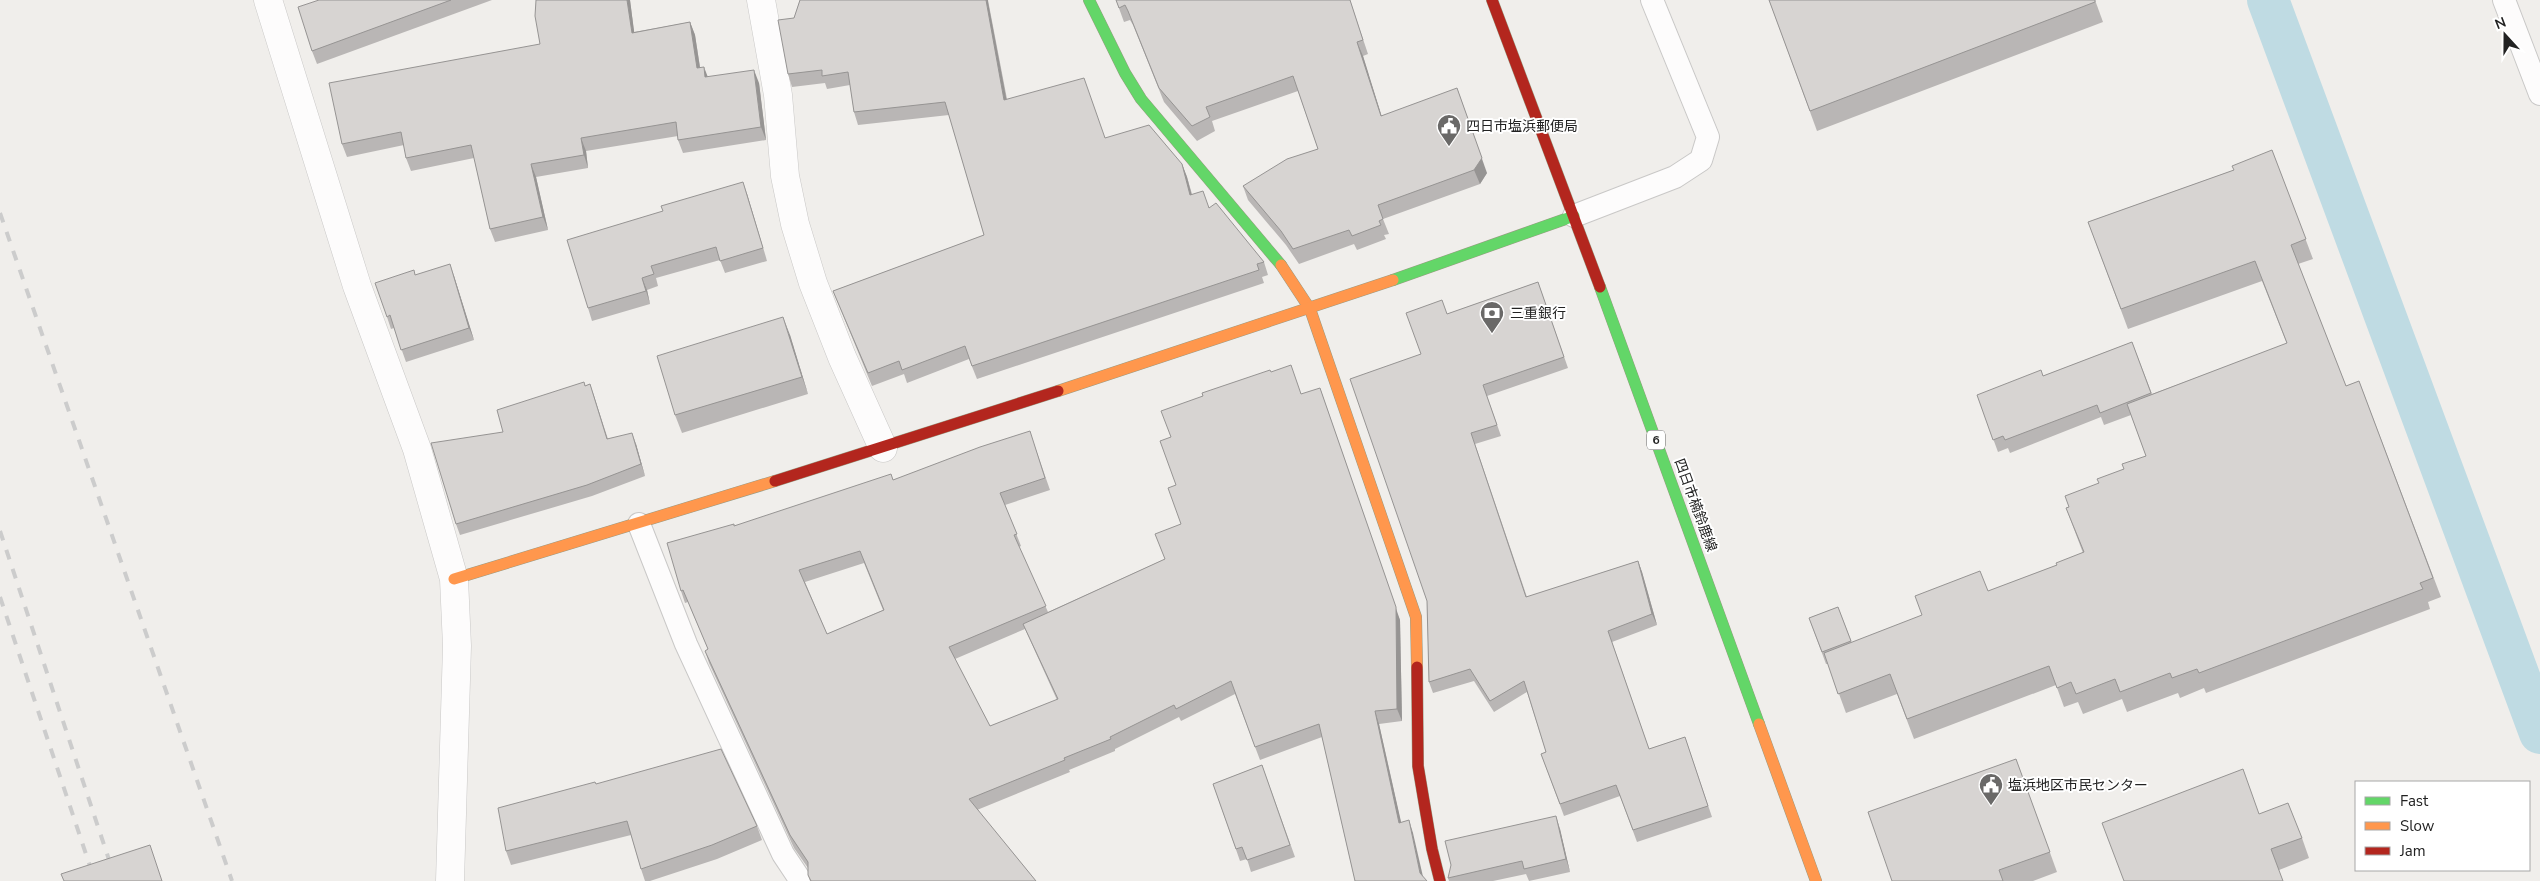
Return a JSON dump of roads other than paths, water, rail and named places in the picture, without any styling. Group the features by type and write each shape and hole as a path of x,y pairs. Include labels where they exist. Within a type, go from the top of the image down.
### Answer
{"street":[{"path":"268,0 357,286 417,449 454,579 457,646 450,881"},
{"path":"761,0 778,95 785,176 795,224 813,283 842,357 882,448"},
{"path":"1089,0 1125,73 1141,99 1274,255 1310,309 1416,617 1418,766 1432,849 1440,881"},
{"name":"四日市楠鈴鹿線","path":"1492,0 1574,216 1816,881"},
{"path":"454,579 639,524 882,448 1310,309 1574,216"}],"lane":[{"path":"1574,216 1675,177 1701,160 1708,138 1652,0"},
{"path":"2504,0 2540,94"},
{"path":"639,524 686,644 783,854 801,881"}],"waterway":[{"path":"2268,0 2540,733"}],"railway":[{"path":"0,213 232,881"},
{"path":"0,531 116,881"},
{"path":"0,597 95,881"}],"place":[{"name":"四日市塩浜郵便局","path":"1449,147"},
{"name":"三重銀行","path":"1492,334"},
{"name":"塩浜地区市民センター","path":"1991,806"}]}
